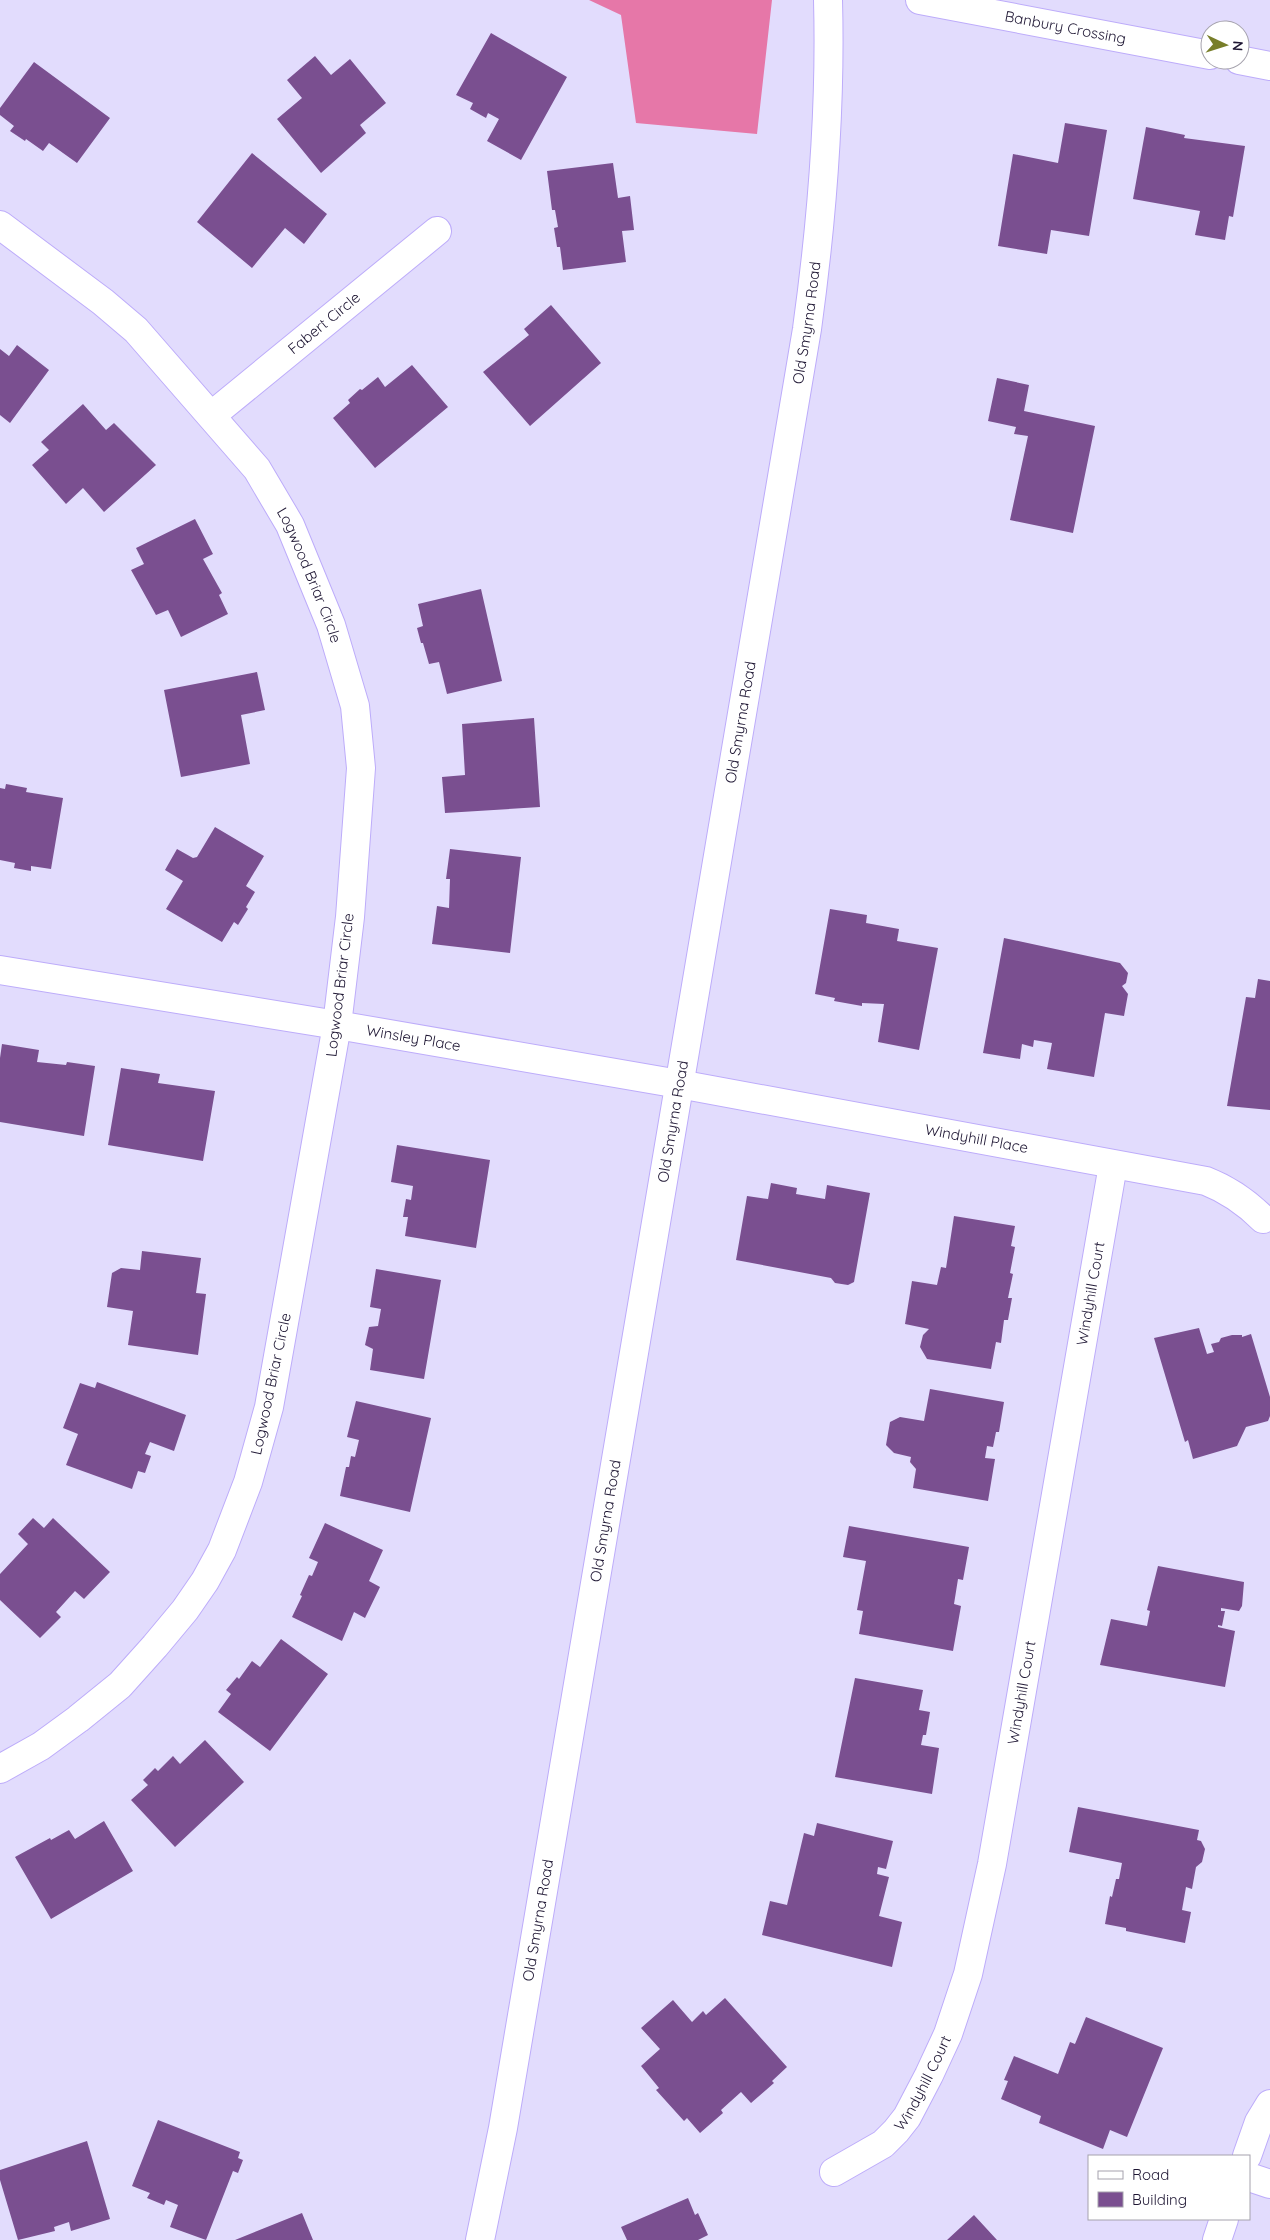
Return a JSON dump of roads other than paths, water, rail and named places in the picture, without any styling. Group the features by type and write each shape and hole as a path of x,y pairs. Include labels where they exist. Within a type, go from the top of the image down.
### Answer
{"street":[{"name":"Old Smyrna Road","path":"480,2240 504,2118 787,457 809,313 825,151 828,0"},
{"name":"Banbury Crossing","path":"920,0 1200,53"},
{"path":"1250,62 1270,66"},
{"name":"Logwood Briar Circle","path":"0,225 121,316 212,415 257,469 290,525 331,625 355,706 360,738 359,806 337,1025 269,1407 248,1482 222,1550 185,1610 120,1685 41,1746 0,1769"},
{"name":"Fabert Circle","path":"212,415 437,231"},
{"name":"Winsley Place","path":"0,970 337,1025 679,1084"},
{"name":"Windyhill Place","path":"679,1084 1206,1181 1226,1189 1247,1203 1263,1219"},
{"name":"Windyhill Court","path":"834,2172 883,2144 907,2117 948,2034 968,1974 992,1864 1113,1165"},
{"path":"1247,2155 1259,2122 1270,2104"},
{"path":"1250,2177 1270,2184"},
{"path":"1217,2240 1224,2220"}]}
